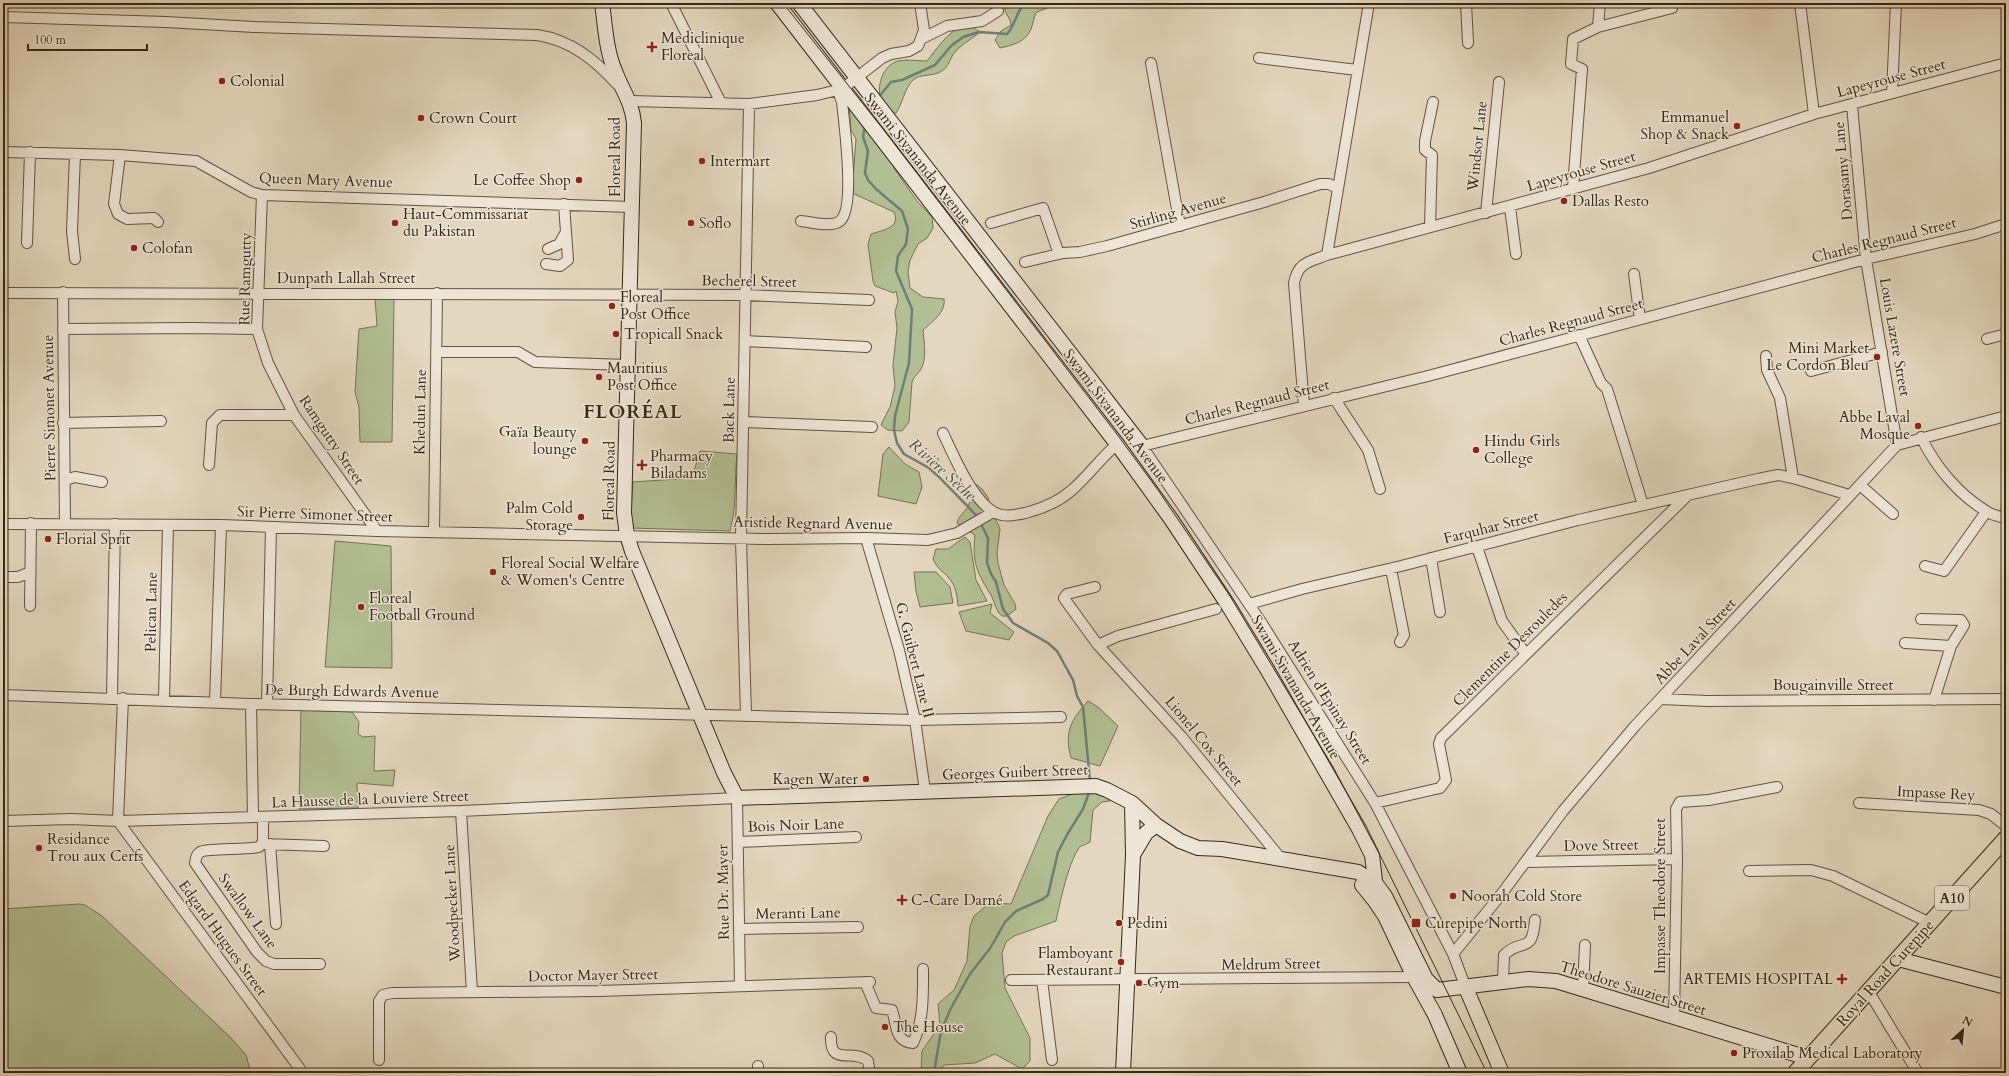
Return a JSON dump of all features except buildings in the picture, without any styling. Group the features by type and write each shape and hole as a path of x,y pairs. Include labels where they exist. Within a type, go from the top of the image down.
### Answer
{"main road":[{"name":"Floreal Road","path":"602,3 609,50 614,70 626,95 634,123 624,513 627,535 724,773 738,798"},
{"name":"Swami Sivananda Avenue","path":"777,3 840,90 879,137 1117,444 1175,525 1243,629 1359,829 1372,854 1378,897 1385,916"},
{"path":"799,3 1142,446"},
{"name":"Georges Guibert Street","path":"738,798 1089,786 1112,792 1132,803 1156,825 1180,841 1198,848 1222,849 1282,860 1335,867 1351,871 1376,884 1390,906 1460,1073"},
{"path":"1123,1073 1133,855 1132,803"},
{"path":"1133,855 1146,834 1156,825"},
{"name":"Royal Road Curepipe","path":"1795,1073 2006,838"},
{"path":"1351,871 1366,870 1374,863"},
{"name":"Georges Guibert Street","path":"1351,871 1385,916 1420,978"},
{"path":"1898,959 2006,987"},
{"name":"Theodore Sauzier Street","path":"1420,978 1437,990 1466,988 1503,982 1544,979 1566,983 1808,1058"},
{"path":"1466,988 1502,1073"}],"street":[{"path":"671,3 721,103"},
{"path":"3,17 551,37 573,46 584,53 606,72 626,95 749,104 840,90 861,82 882,58 891,54 909,51 918,46 923,38 924,30 920,3"},
{"path":"1327,255 1369,3"},
{"path":"1466,3 1468,43"},
{"path":"1598,27 1600,3"},
{"path":"1800,3 1814,114"},
{"path":"1892,93 1896,3"},
{"path":"1573,188 1582,69 1570,64 1573,40 1598,27 1672,6"},
{"path":"923,38 947,26 982,21 998,11"},
{"path":"1259,58 1357,70"},
{"path":"1151,63 1180,226"},
{"name":"Lapeyrouse Street","path":"1304,406 1294,283 1298,268 1303,264 1327,255 1510,207 1573,188 1649,168 1814,114 2006,63"},
{"name":"Windsor Lane","path":"1486,213 1499,82"},
{"path":"801,221 833,224 840,221 844,214 850,173 840,90"},
{"path":"1430,227 1432,155 1425,150 1425,141 1433,102"},
{"name":"Back Lane","path":"746,716 741,538 749,104"},
{"name":"Dorasamy Lane","path":"1852,105 1866,259"},
{"name":"Queen Mary Avenue","path":"3,152 120,155 196,161 251,192 262,195 632,207"},
{"path":"27,243 30,152"},
{"path":"75,154 72,231 75,259"},
{"path":"120,155 114,204 118,214 127,219 154,218 158,222"},
{"name":"Stirling Avenue","path":"1025,262 1059,254 1080,252 1107,246 1320,184 1329,184 1337,188"},
{"name":"Rue Ramgutty","path":"262,195 257,329 268,363"},
{"path":"546,264 560,266 568,260 564,204"},
{"path":"1510,207 1516,254"},
{"path":"991,223 1043,208 1059,254"},
{"name":"Charles Regnaud Street","path":"1142,446 1428,376 1866,259 1975,234 2006,224"},
{"path":"548,250 560,244 566,232"},
{"name":"Louis Lazere Street","path":"1866,259 1897,445"},
{"path":"1634,274 1640,319"},
{"name":"Pierre Simonet Avenue","path":"63,292 65,524"},
{"name":"Dunpath Lallah Street","path":"3,293 437,293 629,295"},
{"name":"Khedun Lane","path":"434,532 437,293"},
{"name":"Becherel Street","path":"629,295 746,295 869,300"},
{"path":"63,329 257,329"},
{"path":"1986,339 2006,334"},
{"path":"1579,335 1601,383 1607,389 1643,505"},
{"path":"745,341 866,347"},
{"path":"436,352 518,352 536,362 628,365"},
{"path":"1810,372 1882,352"},
{"path":"1766,356 1767,370 1780,398 1793,478"},
{"name":"Ramgutty Street","path":"268,363 294,415 377,531"},
{"path":"1334,398 1368,450 1380,489"},
{"path":"209,465 212,422 220,415 294,415"},
{"name":"Abbe Laval Street","path":"1453,954 1503,892 1563,811 1609,756 1897,445 1921,437 2006,416"},
{"path":"64,423 161,422"},
{"path":"744,422 872,427"},
{"path":"943,433 963,474 990,513 1012,516 1035,510 1057,500 1072,490 1117,444"},
{"path":"1921,437 1932,459 1941,471 1986,512 2006,519"},
{"name":"Adrien d'Epinay Street","path":"1142,446 1250,604 1375,803 1453,954 1466,988"},
{"name":"Farquhar Street","path":"1250,604 1302,589 1391,569 1643,505 1686,497 1742,482 1778,475 1793,478 1849,496"},
{"path":"65,480 76,477 102,482"},
{"path":"1860,485 1893,514"},
{"name":"Clementine Desrouledes","path":"1375,803 1440,788 1444,785 1446,780 1439,744 1441,738 1525,653 1686,497"},
{"path":"1925,566 1944,571 1986,512"},
{"name":"Aristide Regnard Avenue","path":"627,535 928,540 957,533 990,513"},
{"path":"30,606 31,523"},
{"name":"Sir Pierre Simonet Street","path":"3,524 221,525 377,531 627,535"},
{"path":"112,698 115,524"},
{"name":"Pelican Lane","path":"164,700 168,525"},
{"path":"215,702 221,525"},
{"path":"267,704 271,527"},
{"name":"G. Guibert Lane II","path":"866,538 897,642 915,720 925,791"},
{"path":"1477,547 1502,621 1525,653"},
{"path":"1431,558 1440,612"},
{"path":"1391,569 1404,635 1400,642"},
{"path":"3,577 18,577 30,572"},
{"name":"Lionel Cox Street","path":"1095,587 1067,594 1064,598 1098,645 1182,736 1282,860"},
{"path":"1098,645 1118,636 1216,609"},
{"path":"1921,619 1961,620 1964,625 1951,646 1934,700"},
{"path":"1905,643 1951,646"},
{"name":"De Burgh Edwards Avenue","path":"3,695 123,698 250,704 915,720 1061,717"},
{"path":"118,821 123,698"},
{"name":"Bougainville Street","path":"1661,699 1707,701 2006,699"},
{"path":"250,704 258,817 264,832 264,845 276,924"},
{"name":"Impasse Theodore Street","path":"1674,1017 1677,858 1676,810 1680,802 1709,800 1777,786"},
{"name":"La Hausse de la Louviere Street","path":"3,821 71,819 118,821 462,811 738,798"},
{"name":"Rue Dr. Mayer","path":"738,798 740,986"},
{"name":"Impasse Rey","path":"1859,804 1979,810 1991,814 2006,826"},
{"name":"Woodpecker Lane","path":"462,811 472,992"},
{"name":"Edgard Hugues Street","path":"118,821 303,1073"},
{"name":"Bois Noir Lane","path":"738,842 856,837"},
{"path":"264,845 324,846"},
{"name":"Swallow Lane","path":"264,845 239,850 205,850 199,852 196,857 196,863 257,952 266,961 274,964 320,964"},
{"name":"Dove Street","path":"1526,862 1677,858"},
{"path":"1749,871 1821,872 1833,876 1930,923"},
{"path":"1503,982 1504,955 1531,941 1534,936 1535,920"},
{"name":"Meranti Lane","path":"739,929 858,927"},
{"path":"1583,989 1585,945"},
{"name":"Doctor Mayer Street","path":"379,1060 379,1001 383,995 392,993 600,991 868,982 876,1008 892,1010 899,1037 906,1043 913,1043 921,1020 923,1002 923,969"},
{"name":"Meldrum Street","path":"1011,980 1420,978"},
{"path":"1042,980 1052,1060"},
{"path":"1869,992 1918,1073"},
{"path":"831,1037 833,1052 838,1056 863,1056 868,1061 870,1073"}],"green space":[{"path":"1006,3 1059,3 1036,13 1031,29 1026,37 1014,44 1000,48 995,40 1001,31 1011,25 1005,11"},
{"path":"967,24 980,32 958,48 942,71 935,74 920,76 913,80 896,113 892,113 882,101 879,89 884,72 888,67 901,60 927,61 950,34 961,26"},
{"path":"849,106 889,156 894,168 917,201 932,217 933,228 927,238 918,244 910,260 908,272 910,288 923,297 944,299 944,304 938,316 923,330 925,350 923,365 912,382 909,422 902,431 888,430 881,425 890,407 895,386 893,365 897,328 895,312 898,301 896,291 894,293 875,286 868,244 871,234 890,228 895,222 896,217 894,212 852,193 856,139 851,130"},
{"path":"375,298 394,298 392,442 360,442 359,407 355,392 359,329 377,326"},
{"path":"889,447 905,464 919,472 922,487 916,504 878,496 883,454"},
{"path":"700,451 737,454 734,503 730,531 630,528 633,482 692,478"},
{"path":"969,479 982,489 989,499 987,505 1000,529 997,552 998,563 1004,585 1015,604 1016,609 1007,616 1002,616 998,612 992,597 979,574 974,553 975,535 957,523 969,505 970,497 964,482"},
{"path":"965,537 970,542 976,580 987,601 958,606 957,595 953,584 933,559 936,549 948,549"},
{"name":"Floreal Football Ground","path":"335,541 391,546 392,668 325,667"},
{"path":"914,572 936,572 950,587 953,603 920,607 916,591"},
{"path":"992,604 990,613 1014,632 1009,640 966,631 959,612"},
{"path":"1088,701 1098,707 1118,726 1100,766 1071,758 1069,749 1068,741 1070,727 1077,714"},
{"path":"301,710 352,712 359,722 358,734 363,737 375,736 374,771 395,770 393,786 357,783 358,808 299,809"},
{"path":"1091,787 1111,794 1110,801 1102,802 1093,810 1090,842 1081,846 1073,859 1056,921 1014,936 1006,942 1002,953 1005,988 1030,1038 1030,1061 1022,1069 995,1054 975,1063 944,1065 938,1073 921,1073 922,1051 940,1025 938,1004 954,990 967,961 970,926 974,916 990,903 1011,904 1048,816 1059,799"},
{"path":"79,904 85,905 102,916 230,1037 246,1055 251,1073 3,1073 3,909"}],"waterway":[{"name":"Rivière Sèche","path":"878,98 891,82 902,80 935,65 951,46 963,37 979,32 1007,34 1024,3"},
{"name":"Rivière Sèche","path":"865,126 863,137 868,151 865,173 868,180 876,189 902,211 908,229 906,244 898,256 896,271 912,309 909,363 895,416 894,430 897,443 904,454 929,468 978,517"},
{"name":"Rivière Sèche","path":"980,522 988,538 987,563 996,582 1003,609 1013,623 1048,643 1057,651 1073,680 1077,696 1083,707 1090,781"},
{"name":"Rivière Sèche","path":"934,1073 941,1031 951,1008 970,974 991,947 1005,922 1016,911 1043,899 1048,895 1058,852 1083,809 1090,790"}],"tram line":[{"path":"783,3 883,129 1116,433 1158,490 1230,596 1333,767 1382,859 1487,1073"}],"place":[{"name":"Mediclinique Floreal","path":"652,47"},
{"name":"Colonial","path":"222,81"},
{"name":"Crown Court","path":"421,118"},
{"name":"Emmanuel Shop & Snack","path":"1737,126"},
{"name":"Intermart","path":"702,161"},
{"name":"Le Coffee Shop","path":"579,180"},
{"name":"Dallas Resto","path":"1564,201"},
{"name":"Haut-Commissariat du Pakistan","path":"395,223"},
{"name":"Soflo","path":"691,223"},
{"name":"Colofan","path":"134,248"},
{"name":"Floreal Post Office","path":"612,306"},
{"name":"Tropicall Snack","path":"616,334"},
{"name":"Mini Market Le Cordon Bleu","path":"1877,357"},
{"name":"Mauritius Post Office","path":"599,377"},
{"name":"Abbe Laval Mosque","path":"1918,426"},
{"name":"Gaïa Beauty lounge","path":"585,441"},
{"name":"Hindu Girls College","path":"1476,450"},
{"name":"Pharmacy Biladams","path":"642,465"},
{"name":"Palm Cold Storage","path":"581,517"},
{"name":"Florial Sprit","path":"48,539"},
{"name":"Floreal Social Welfare & Women's Centre","path":"493,572"},
{"name":"Floreal Football Ground","path":"361,607"},
{"name":"Kagen Water","path":"866,779"},
{"name":"Residance Trou aux Cerfs","path":"39,848"},
{"name":"Noorah Cold Store","path":"1453,896"},
{"name":"C-Care Darné","path":"902,900"},
{"name":"Pedini","path":"1119,923"},
{"name":"Curepipe North","path":"1416,923"},
{"name":"Flamboyant Restaurant","path":"1121,962"},
{"name":"ARTEMIS HOSPITAL","path":"1842,979"},
{"name":"Gym","path":"1139,983"},
{"name":"The House","path":"885,1027"},
{"name":"Proxilab Medical Laboratory","path":"1734,1053"}],"district":[{"name":"FLORÉAL","path":"633,411"}]}
